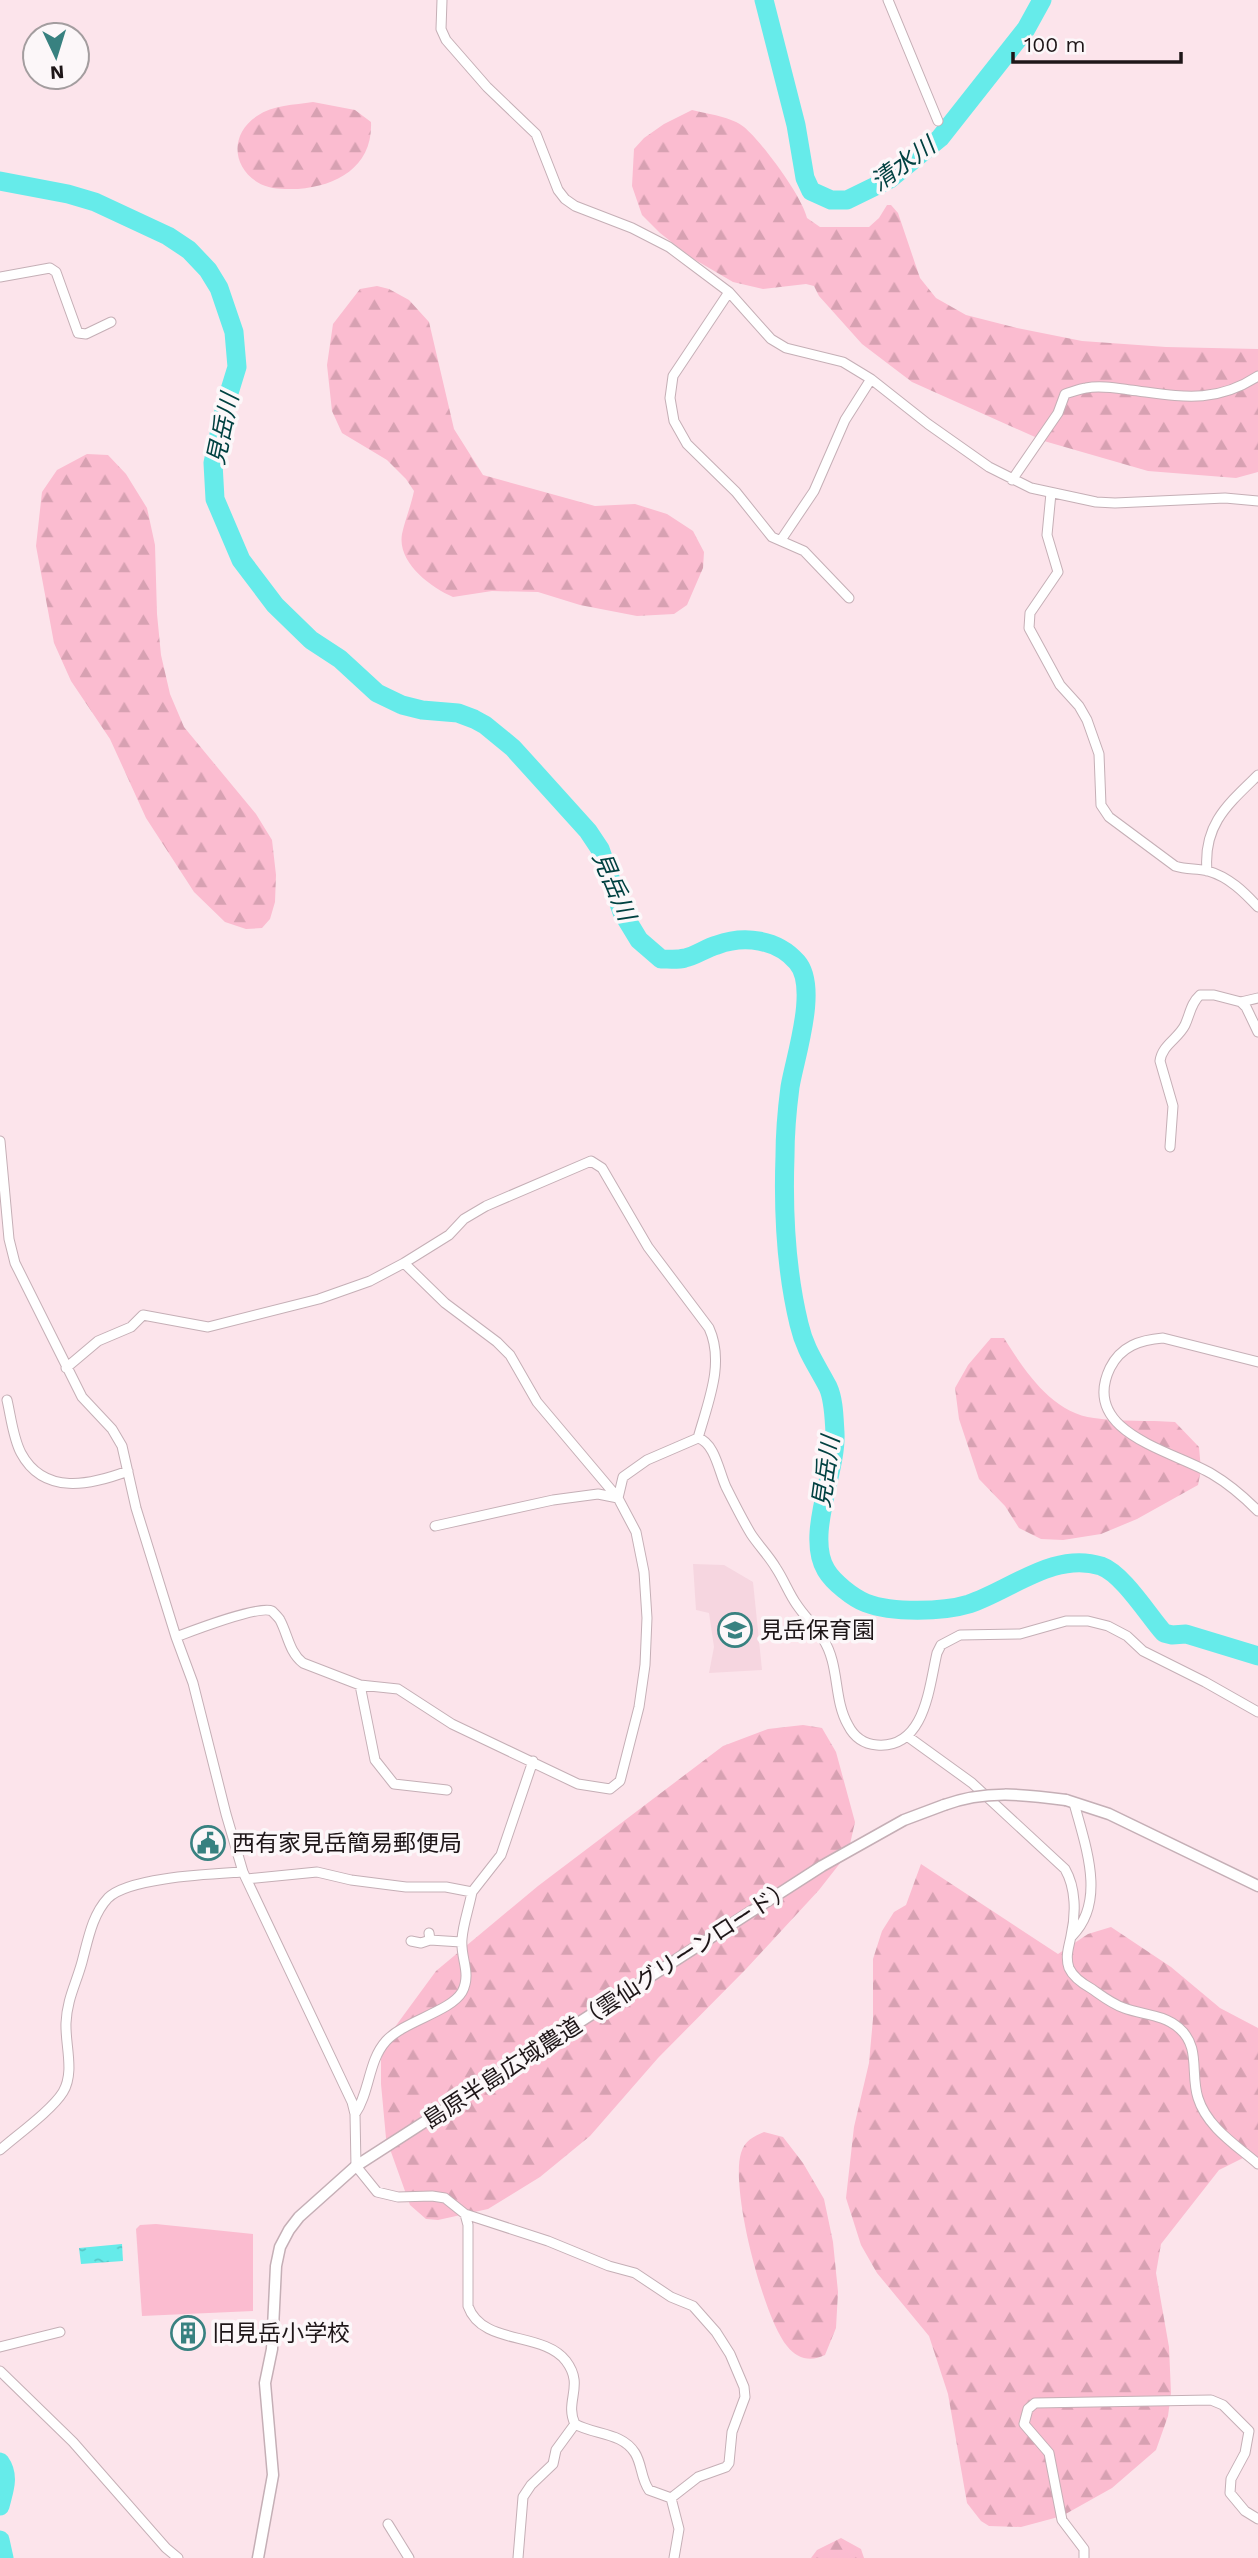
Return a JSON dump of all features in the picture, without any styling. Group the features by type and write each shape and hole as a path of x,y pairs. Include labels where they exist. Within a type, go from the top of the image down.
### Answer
{"street":[{"path":"442,0 441,29 446,40 486,87 536,134 558,190 565,199 575,206 632,228 669,247 729,292 771,339 786,348 843,362 871,379 964,450 1012,480 1051,493 1115,503 1226,498 1258,500"},
{"path":"888,0 938,121"},
{"path":"0,277 50,268 56,272 78,333 86,334 111,322"},
{"path":"729,292 673,376 670,387 671,410 680,433 687,444 736,492 772,537 804,551 849,597"},
{"path":"1012,480 1058,413 1065,394 1087,387 1186,397 1225,394 1258,376"},
{"path":"781,540 814,491 845,420 871,379"},
{"path":"1051,493 1047,535 1058,572 1030,613 1029,628 1060,685 1079,706 1087,720 1099,754 1101,805 1109,817 1175,866 1188,871 1207,871 1225,878 1258,907"},
{"path":"1207,871 1205,853 1214,823 1231,801 1258,775"},
{"path":"1170,1147 1174,1115 1160,1061 1161,1054 1184,1027 1193,1003 1200,995 1214,995 1241,1002 1258,998"},
{"path":"1241,1002 1258,1032"},
{"path":"0,1141 11,1251 82,1397 112,1429 122,1446 136,1508 193,1683 226,1814 245,1875 352,2102 355,2114 356,2166 377,2192 398,2197 445,2198 465,2214 635,2273 671,2297 692,2306 716,2332 730,2354 744,2387 745,2397 732,2432 730,2458 726,2467 698,2477 671,2498"},
{"path":"66,1367 98,1341 131,1327 143,1315 191,1326 208,1327 319,1299 370,1281 449,1235 464,1219 486,1206 585,1161 597,1163 628,1210 648,1247 709,1328 715,1342 716,1367 698,1438"},
{"path":"176,1637 225,1619 264,1610 272,1611 279,1617 296,1658 303,1663 360,1685 398,1689 452,1724 578,1784 610,1789 620,1781 639,1707 645,1665 647,1618 644,1572 636,1532 618,1498 537,1402 510,1355 445,1303 404,1263"},
{"path":"1258,1362 1163,1338 1147,1339 1132,1344 1120,1353 1110,1367 1105,1382 1105,1403 1112,1418 1126,1432 1211,1474 1241,1494 1258,1511"},
{"path":"8,1400 22,1454 43,1478 59,1484 99,1481 128,1471"},
{"path":"618,1498 623,1477 647,1460 698,1438 705,1440 752,1535 777,1568 796,1605 824,1640 836,1668 842,1710 847,1724 855,1736 867,1744 895,1743 907,1736 924,1712 937,1653 949,1639 960,1635 1020,1634 1066,1621 1088,1620 1108,1626 1126,1636 1143,1651 1258,1712"},
{"path":"435,1526 553,1500 598,1494 618,1498"},
{"path":"360,1685 375,1760 394,1784 447,1790"},
{"path":"907,1736 972,1783 1065,1869 1074,1892 1072,1936 1067,1959 1070,1970 1080,1982 1113,2003 1169,2020 1181,2030 1190,2041 1194,2054 1198,2097 1205,2114 1218,2130 1258,2164"},
{"path":"355,2114 375,2059 386,2041 461,1994 466,1965 461,1941 472,1892 501,1855 533,1761"},
{"name":"島原半島広域農道（雲仙グリーンロード）","path":"258,2558 273,2475 265,2383 272,2349 276,2266 280,2247 299,2217 356,2166 822,1866 904,1820 969,1797 994,1794 1034,1795 1070,1801 1109,1814 1258,1886"},
{"path":"1070,1801 1089,1856 1091,1882 1087,1916 1083,1925 1072,1936"},
{"path":"0,2150 57,2099 66,2084 69,2075 66,2024 69,1997 93,1920 107,1899 115,1893 135,1886 191,1875 317,1872 351,1880 406,1887 446,1887 472,1892"},
{"path":"411,1941 421,1943 430,1937 461,1941"},
{"path":"465,2214 468,2225 468,2306 471,2315 487,2328 560,2355 574,2376 576,2387 571,2408 575,2424 618,2438 629,2445 636,2455 649,2490 671,2498"},
{"path":"0,2347 60,2332"},
{"path":"0,2371 73,2442 166,2548 178,2558"},
{"path":"1084,2558 1084,2549 1062,2520 1049,2453 1024,2424 1028,2409 1035,2403 1211,2400 1223,2405 1249,2431 1245,2453 1231,2479 1230,2493 1245,2511 1258,2519"},
{"path":"518,2558 523,2497 531,2485 553,2464 559,2443 575,2424"},
{"path":"671,2498 678,2529 674,2558"},
{"path":"388,2524 409,2558"}],"shaded area":[{"name":"見岳保育園","path":"693,1564 724,1565 753,1582 762,1670 709,1673 714,1647 709,1613 696,1610"}],"green space":[{"path":"313,102 355,110 371,122 366,151 359,162 339,178 298,189 267,186 248,175 242,167 238,149 242,131 248,123 270,110"},
{"path":"692,110 726,118 744,127 761,144 780,170 798,197 807,218 820,227 869,227 887,205 891,205 898,213 920,278 936,298 966,315 1082,341 1166,347 1258,349 1258,472 1236,478 1148,471 1044,441 912,382 862,344 819,296 814,286 806,284 763,289 733,282 692,258 642,215 632,186 634,149 664,124"},
{"path":"377,286 409,300 429,322 454,429 483,475 595,506 635,504 667,514 693,531 704,552 703,568 687,605 674,614 637,616 580,605 538,592 492,591 453,597 417,572 410,564 402,544 402,534 414,491 387,460 342,433 332,411 327,365 333,324 360,289"},
{"path":"87,454 108,455 126,474 147,508 155,545 161,655 170,694 184,727 256,814 272,840 276,875 275,902 270,919 262,928 246,929 225,922 194,892 146,818 110,739 71,681 54,643 36,546 42,492 57,470"},
{"path":"991,1338 1004,1338 1030,1376 1052,1399 1065,1408 1094,1418 1175,1422 1199,1447 1201,1470 1198,1485 1137,1519 1101,1534 1063,1540 1041,1539 1019,1528 1005,1506 979,1479 959,1419 955,1388 968,1365"},
{"path":"803,1725 822,1728 836,1752 855,1822 848,1853 819,1890 658,2058 590,2136 540,2177 488,2209 438,2220 426,2219 410,2205 386,2138 381,2059 392,2031 436,1971 538,1886 723,1746 768,1729"},
{"path":"921,1864 1058,1954 1088,1934 1111,1927 1171,1967 1220,2008 1258,2028 1258,2157 1243,2158 1219,2170 1161,2244 1156,2273 1169,2347 1171,2393 1168,2416 1156,2450 1112,2488 1062,2516 1021,2527 989,2526 981,2521 967,2503 948,2394 929,2336 877,2273 861,2245 846,2198 854,2127 869,2063 873,2019 873,1959 882,1931 894,1912 906,1905"},
{"path":"764,2132 783,2137 803,2163 824,2199 833,2242 838,2292 836,2328 825,2355 820,2357 809,2359 800,2356 787,2346 768,2309 751,2252 744,2222 739,2170 745,2145"},
{"path":"156,2224 253,2234 253,2311 142,2316 136,2229 140,2225"},
{"path":"841,2538 861,2549 864,2558 811,2558 817,2550"}],"water":[{"path":"122,2244 123,2261 81,2264 79,2248"}],"waterway":[{"name":"清水川","path":"764,0 796,125 805,178 811,191 831,200 847,200 890,179 940,138 1026,29 1042,0"},
{"name":"見岳川","path":"0,181 95,202 168,236 189,250 208,270 219,288 234,332 237,367 225,406 213,463 215,499 241,560 275,605 311,640 340,659 377,693 402,705 422,710 458,713 474,719 513,748 588,831 600,849 622,912 639,940 661,959 682,959 727,942 749,940 780,948 797,962 803,973 806,1005 787,1113 785,1220 788,1262 801,1333 828,1387 833,1409 834,1449 819,1539 820,1556 829,1575 844,1589 866,1603 903,1610 932,1610 969,1604 1050,1568 1084,1563 1101,1566 1118,1577 1164,1633 1186,1634 1258,1656"},
{"path":"0,2462 5,2473 0,2506"},
{"path":"0,2540 4,2558"}],"place":[{"name":"見岳保育園","path":"735,1630"},
{"name":"西有家見岳簡易郵便局","path":"208,1843"},
{"name":"旧見岳小学校","path":"188,2333"}]}
